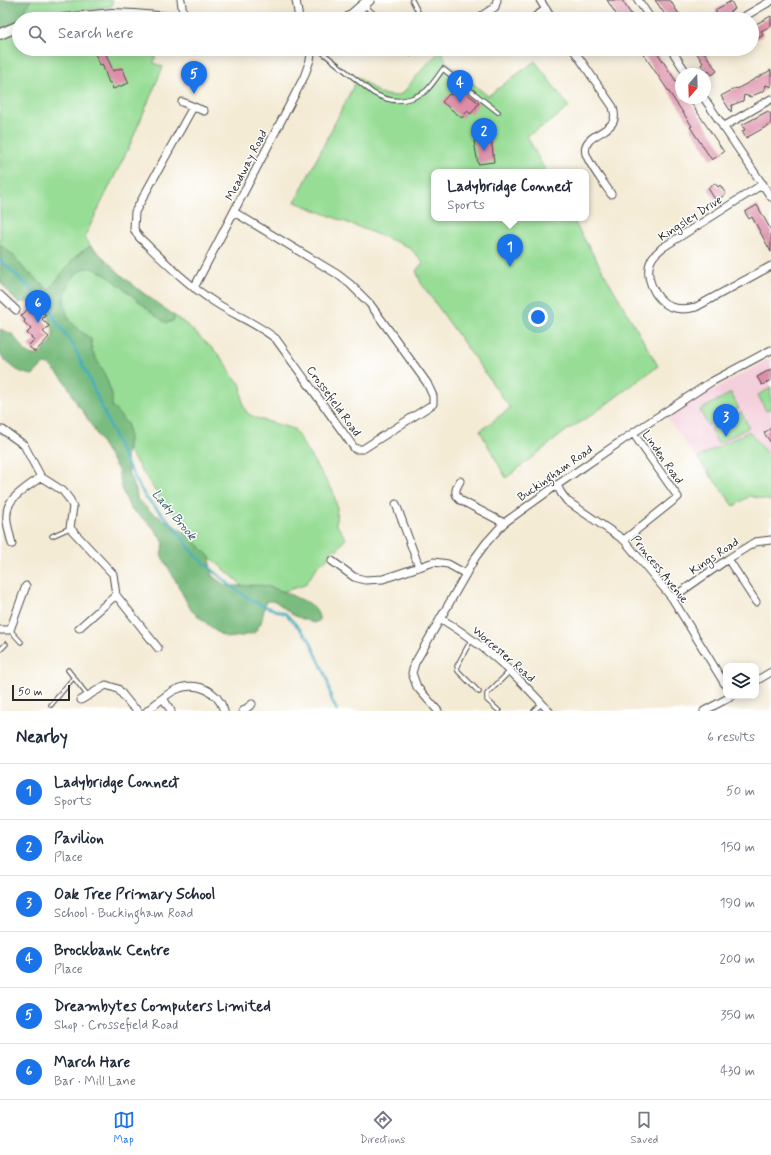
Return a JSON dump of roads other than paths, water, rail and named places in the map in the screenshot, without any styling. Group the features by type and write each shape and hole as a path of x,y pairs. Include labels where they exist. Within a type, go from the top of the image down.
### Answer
{"street":[{"path":"181,0 183,12"},
{"path":"296,0 298,12"},
{"path":"485,12 495,7 497,0"},
{"path":"540,0 546,10 543,12"},
{"path":"638,0 646,12"},
{"path":"752,12 771,1"},
{"path":"355,12 366,2"},
{"path":"0,34 12,29"},
{"name":"Meadway Road","path":"194,288 304,77 311,56"},
{"path":"579,56 613,107 615,116 613,123 592,137 586,145 586,153 611,194"},
{"path":"675,56 683,68"},
{"path":"723,127 771,99"},
{"path":"182,102 204,111"},
{"path":"708,104 771,197"},
{"name":"Crossefield Road","path":"193,107 135,212 134,228 139,237 194,288 216,303 265,330 276,339 355,449 363,449 433,404 433,396 426,384 384,323 370,304 350,284 337,274 234,212"},
{"name":"Kingsley Drive","path":"763,184 662,248 653,257 649,268 650,279 653,290 662,300 671,307 683,310 696,307 771,266"},
{"path":"0,295 16,310"},
{"name":"Buckingham Road","path":"438,711 417,687 412,673 415,663 466,574 486,543 504,523 633,433 711,382 771,350"},
{"path":"0,430 3,430 24,444 42,476 64,491 73,507 70,528 113,574 116,595 158,648"},
{"name":"Linden Road","path":"624,540 678,497 633,433"},
{"path":"12,544 7,523 9,503 13,498 42,476"},
{"path":"460,481 455,491 456,496 460,500 504,523"},
{"name":"Princess Avenue","path":"557,485 561,493 568,501 624,540 672,598 723,681"},
{"path":"396,504 420,567"},
{"name":"Kings Road","path":"672,598 755,542 771,540"},
{"path":"728,559 756,602"},
{"path":"332,561 354,577 365,580 383,579 434,562 448,564 466,574"},
{"path":"0,630 10,630 26,586"},
{"path":"79,628 116,595"},
{"name":"Worcester Road","path":"440,618 472,639 510,671 549,711"},
{"path":"759,679 771,672"},
{"path":"81,700 106,685 118,689 138,711"},
{"path":"148,711 163,698 175,690 183,687 203,687 213,694 220,702 224,711"},
{"path":"163,698 171,711"},
{"path":"704,711 726,699"},
{"path":"243,711 252,704"}],"lane":[{"path":"412,0 418,12"},
{"path":"366,2 374,12"},
{"path":"327,56 373,93 382,98 394,101 401,101 417,96 425,91 443,69 498,112"},
{"path":"52,536 70,528"},
{"path":"10,630 21,642"},
{"path":"472,639 457,666 458,671 479,692"},
{"path":"0,650 6,644"},
{"path":"68,670 88,696"},
{"path":"498,711 487,700 487,694 510,671"},
{"path":"51,705 74,677"},
{"path":"534,711 542,703"}],"waterway":[{"name":"Lady Brook","path":"0,260 49,306 56,321 73,345 123,456 146,498 172,524 194,554 231,586 256,603 286,614 309,639 327,678 331,698 337,711"}],"place":[{"name":"Dreambytes Computers Limited","path":"194,94"},
{"name":"Brockbank Centre","path":"460,103"},
{"name":"Pavilion","path":"484,151"},
{"name":"Ladybridge Connect","path":"510,267"},
{"name":"March Hare","path":"38,323"},
{"name":"Oak Tree Primary School","path":"726,437"}]}
